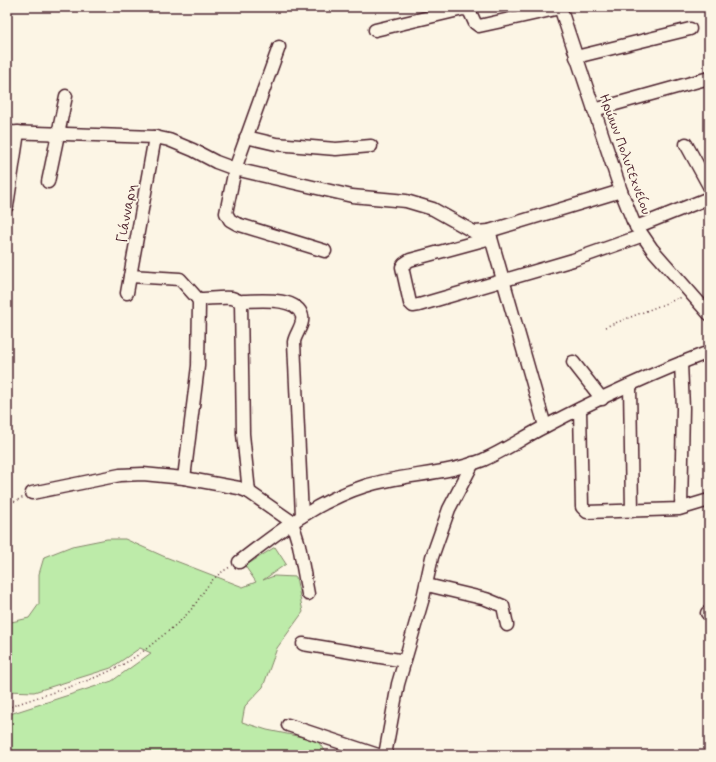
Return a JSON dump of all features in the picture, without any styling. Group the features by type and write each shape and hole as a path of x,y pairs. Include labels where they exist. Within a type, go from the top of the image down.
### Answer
{"street":[{"path":"375,30 463,9 469,10 475,23 479,26 560,7"},
{"name":"Ηρώων Πολυτεχνείου","path":"560,7 621,191 639,231 709,314"},
{"path":"576,57 690,29"},
{"path":"278,47 235,169 226,213 230,220 237,224 325,251"},
{"path":"594,110 709,78"},
{"path":"48,182 66,96"},
{"path":"7,206 13,132 155,137 169,140 216,162 235,169 352,196 406,201 434,209 474,232 490,234"},
{"name":"Γιάνναρη","path":"127,293 155,137"},
{"path":"246,137 276,144 336,149 371,146"},
{"path":"686,144 709,186"},
{"path":"621,191 410,260 402,267 410,303 413,306 419,306 573,260 709,198"},
{"path":"490,234 545,426"},
{"path":"130,276 180,279 198,299 198,366 184,478"},
{"path":"198,299 233,298 241,302 258,300 279,301 290,305 299,311 302,317 302,324 295,336 294,342 302,516"},
{"path":"241,302 243,434 250,492"},
{"path":"239,562 292,522 333,498 366,486 473,463 485,459 545,426 580,409 681,362 709,352"},
{"path":"573,362 602,399"},
{"path":"681,362 683,422 681,508"},
{"path":"630,386 632,511"},
{"path":"580,409 582,507 587,512 681,508 709,500"},
{"path":"385,755 398,684 427,585 432,557 448,509 473,463"},
{"path":"32,493 120,475 143,474 184,478 239,488 250,492 292,522 299,545 308,594"},
{"path":"427,585 486,599 503,606 507,625"},
{"path":"303,644 405,661"},
{"path":"288,725 378,755"}],"path":[{"path":"605,327 691,294"},
{"path":"7,506 32,493"},
{"path":"7,708 86,681 128,662 150,646 188,613 211,580 239,562"}],"green space":[{"path":"107,539 125,539 163,556 243,587 256,582 245,566 275,547 286,564 263,580 274,576 296,577 303,612 277,648 263,687 245,706 242,722 267,730 317,740 327,755 7,755 7,715 112,681 151,653 140,648 111,668 34,692 7,691 7,623 29,618 39,604 39,574 44,557 72,546"}]}
